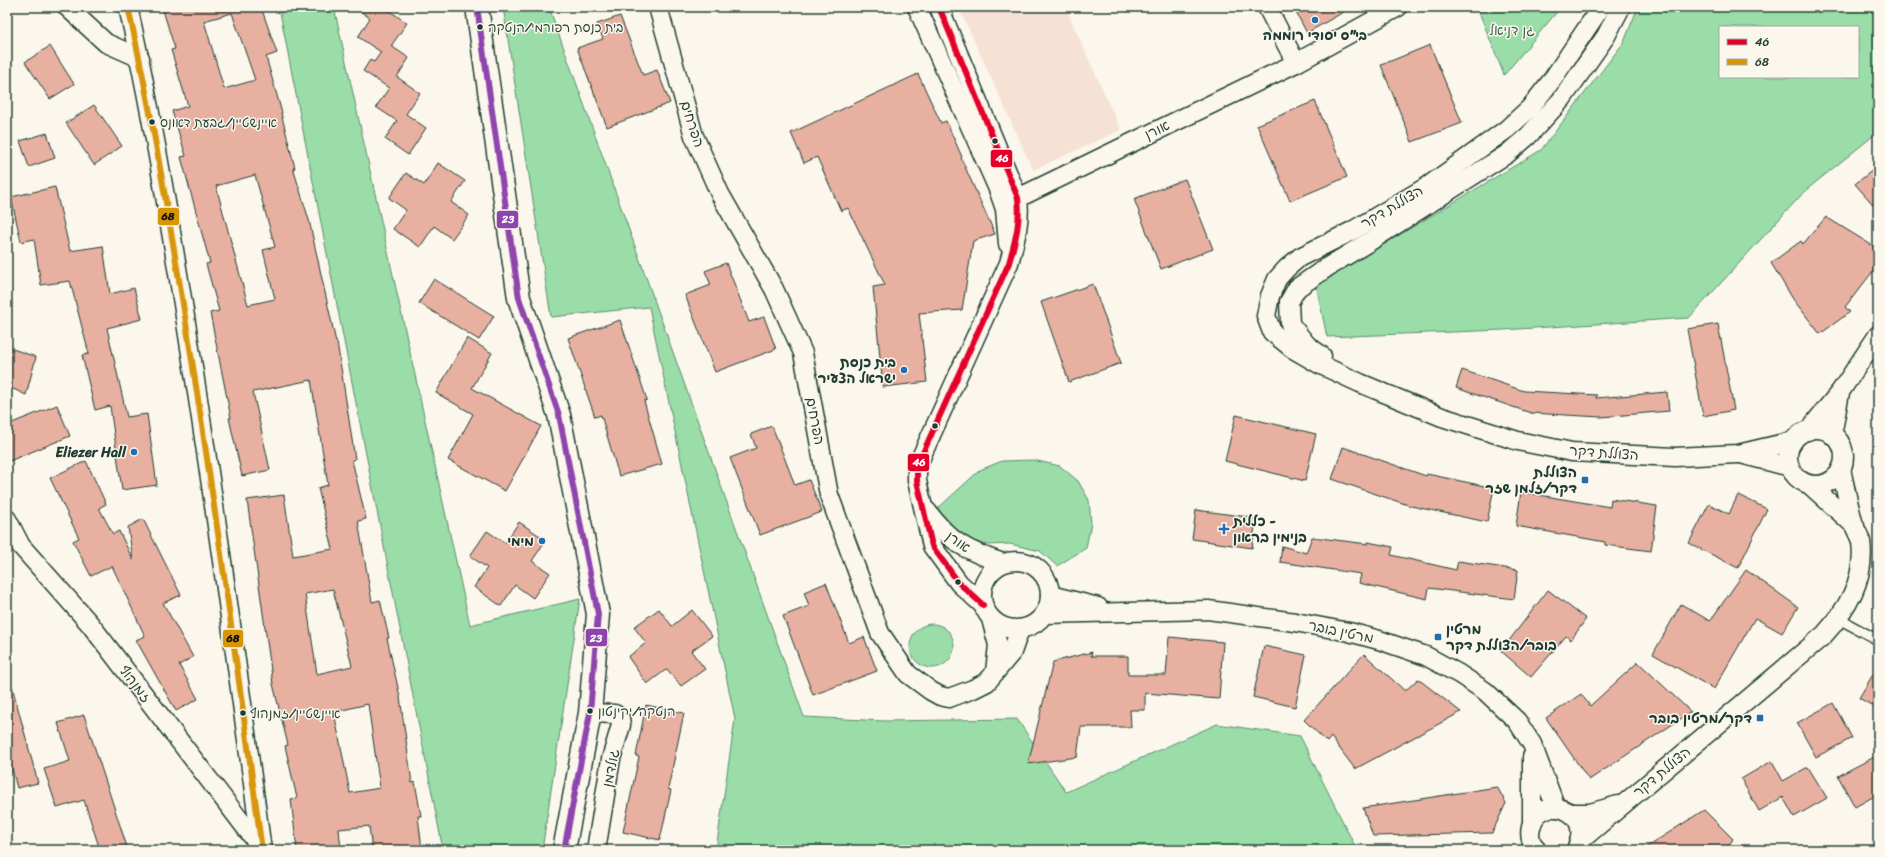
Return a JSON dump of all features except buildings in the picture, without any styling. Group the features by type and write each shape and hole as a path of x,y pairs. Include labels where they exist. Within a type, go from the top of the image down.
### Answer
{"street":[{"path":"67,7 106,43 140,58"},
{"path":"128,7 140,58 170,225 206,446 262,850"},
{"path":"477,7 519,298 559,415 598,614 590,713 564,850"},
{"name":"הפרחים","path":"658,7 694,136 720,194 774,289 802,353 829,494 880,633 908,674 921,685 940,696 949,698 987,682 1012,652 1020,629"},
{"name":"אורן","path":"917,7 998,189 1005,209 1009,263"},
{"name":"אורן","path":"939,7 1018,198 1020,213 1018,231 1009,263 917,466 917,481 932,546 959,583 987,612"},
{"path":"1267,7 1296,63"},
{"name":"אורן","path":"1018,198 1296,63 1398,7"},
{"name":"הצוללת דקר","path":"1601,7 1534,102 1507,129 1428,186 1352,231 1300,257 1287,268 1277,279 1270,296 1266,316 1272,332 1293,349 1319,364 1360,383 1442,417 1518,441 1572,452 1675,457 1738,454 1793,441"},
{"name":"הצוללת דקר","path":"1360,383 1307,345 1290,324 1289,302 1297,288 1328,266 1508,154 1528,136 1562,99 1606,36 1621,7"},
{"path":"998,189 1010,196 1018,198"},
{"path":"1808,431 1840,392 1878,335"},
{"path":"1832,435 1840,392"},
{"path":"1817,429 1832,435 1839,442 1843,451 1841,469 1836,476 1828,482 1820,485 1810,485 1794,475 1788,458 1789,449 1793,441 1800,434 1817,429"},
{"name":"הצוללת דקר","path":"1738,454 1790,467"},
{"name":"הצוללת דקר","path":"1578,845 1626,802 1824,635 1839,619 1860,576 1862,557 1861,541 1855,526 1841,469"},
{"name":"הצוללת דקר","path":"1810,485 1855,526"},
{"name":"אורן","path":"922,506 951,539 975,554 1003,563"},
{"name":"זמנהוף","path":"7,519 21,546 90,624 262,850"},
{"path":"987,612 1005,628 1020,629 1030,627 1045,614 1049,605 1049,586 1045,577 1033,565 1018,561 1003,563 994,568 986,576 982,587 981,598 998,645 995,672"},
{"name":"מרטין בובר","path":"1050,595 1114,612"},
{"name":"מרטין בובר","path":"1045,614 1208,610 1295,622 1349,632 1379,640 1426,656 1459,674 1485,692 1517,722 1532,744 1564,810 1580,825 1578,845"},
{"name":"גולדמן","path":"590,713 615,714 620,718 621,725 611,759 596,850"},
{"path":"1531,840 1532,744"},
{"name":"הצוללת דקר","path":"1564,810 1590,813 1626,802"},
{"path":"1531,840 1542,812 1564,810"}],"lane":[{"path":"1839,619 1878,640"}],"shaded area":[{"path":"1065,7 1121,130 1033,170 959,8"}],"green space":[{"path":"279,7 334,7 470,625 580,599 542,850 443,850"},
{"path":"503,7 549,7 804,717 885,721 1017,719 1066,792 1217,724 1300,736 1357,850 716,850 735,719 649,307 551,317"},
{"name":"גן דניאל","path":"1477,7 1561,7 1504,75"},
{"path":"1638,7 1878,7 1878,132 1805,191 1689,318 1503,330 1327,337 1316,285 1541,150 1624,42"},
{"path":"1033,460 1060,466 1078,481 1089,500 1091,523 1086,548 1057,566 1040,551 1010,544 988,545 976,542 959,534 944,523 936,510 980,470 1002,461"},
{"path":"932,624 944,628 950,634 954,646 950,658 944,664 932,668 920,664 914,658 910,646 914,634 920,628"}],"transit line":[{"name":"68","path":"128,7 157,152 204,436 262,850"},
{"name":"23","path":"477,7 519,298 559,415 598,614 590,713 564,850"},
{"name":"46","path":"939,7 1018,198 1019,206 1017,231 1009,263 917,466 917,481 932,546 959,583 983,605"}],"place":[{"name":"בי\"ס יסודי רוממה","path":"1315,20"},
{"name":"בית כנסת רפורמי/הנטקה","path":"480,27"},
{"name":"איינשטיין/גבעת דאונס","path":"152,122"},
{"name":"בית כנסת ישראל הצעיר","path":"904,370"},
{"name":"Eliezer Hall","path":"134,452"},
{"name":"הצוללת דקר/זלמן שזר","path":"1585,480"},
{"name":"כללית - בנימין בראון","path":"1224,529"},
{"name":"מימי","path":"542,541"},
{"name":"מרטין בובר/הצוללת דקר","path":"1438,637"},
{"name":"הנטקה/יקינטון","path":"590,711"},
{"name":"איינשטיין/זמנהוף","path":"243,713"},
{"name":"דקר/מרטין בובר","path":"1760,718"}]}
